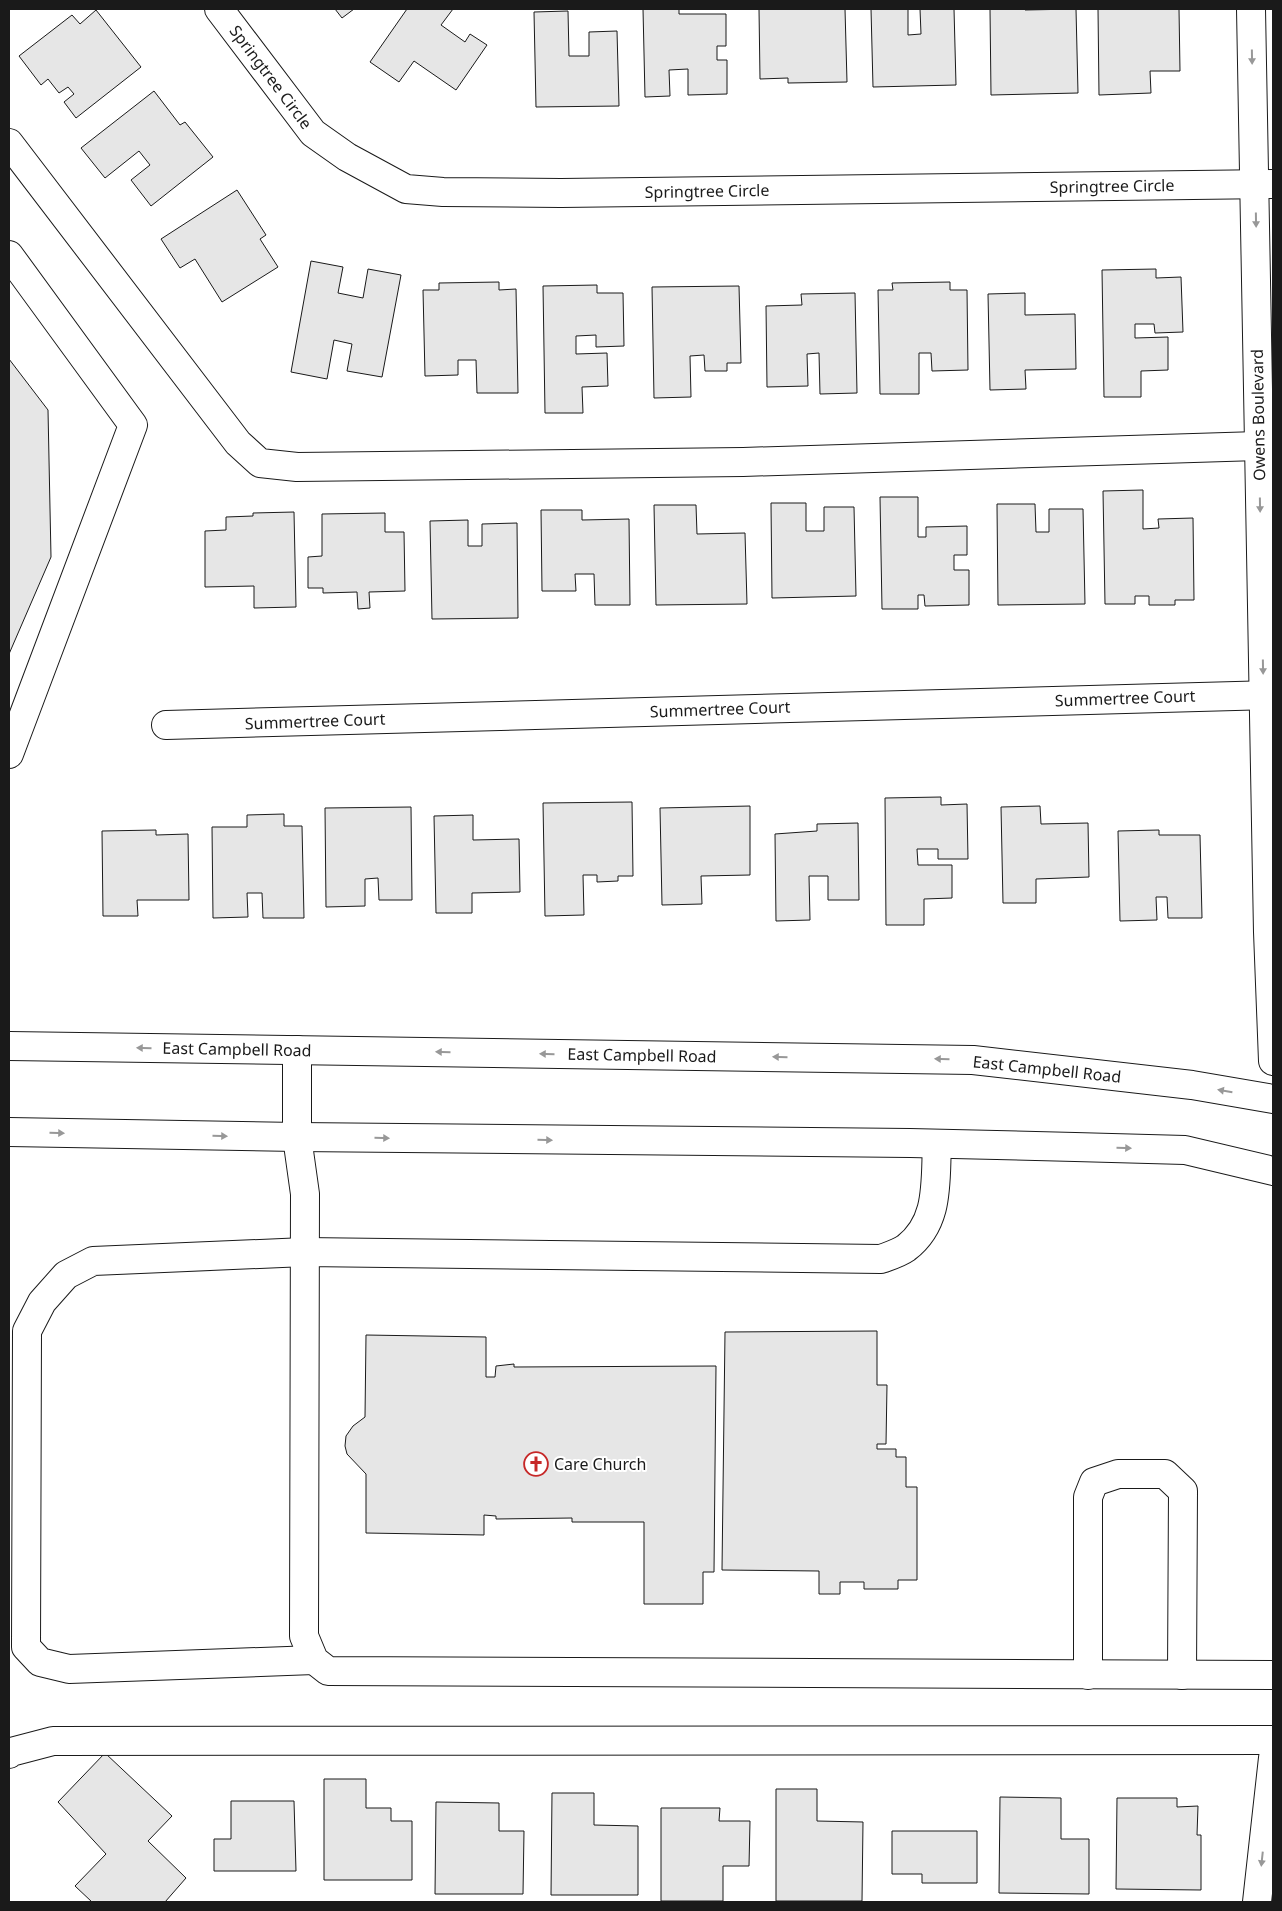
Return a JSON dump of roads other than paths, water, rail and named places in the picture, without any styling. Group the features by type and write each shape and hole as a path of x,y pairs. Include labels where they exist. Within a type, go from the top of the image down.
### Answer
{"street":[{"name":"Springtree Circle","path":"219,9 313,133 347,157 406,189 443,192 561,193 1264,184"},
{"name":"Owens Boulevard","path":"1251,9 1264,184 1258,446 1268,695 1268,941 1273,1061"},
{"path":"9,143 238,443 260,464 297,467 743,462 1258,446"},
{"path":"9,255 133,425 9,754"},
{"name":"Summertree Court","path":"166,725 1268,695"},
{"name":"East Campbell Road","path":"9,1046 972,1060 1192,1085 1273,1099"},
{"path":"297,1050 297,1138 305,1194 304,1636 314,1660 328,1671 1273,1675"},
{"path":"9,1132 297,1138 937,1144 1185,1150 1273,1171"},
{"path":"314,1660 70,1669 40,1662 26,1647 27,1331 42,1302 66,1275 92,1261 305,1252 881,1259 905,1249 925,1229 934,1201 937,1144"},
{"path":"1088,1674 1088,1497 1094,1482 1118,1474 1165,1474 1183,1491 1182,1675"},
{"path":"9,1754 53,1741 1273,1740"},
{"path":"1257,1902 1273,1758"}],"place":[{"name":"Care Church","path":"536,1464"}]}
